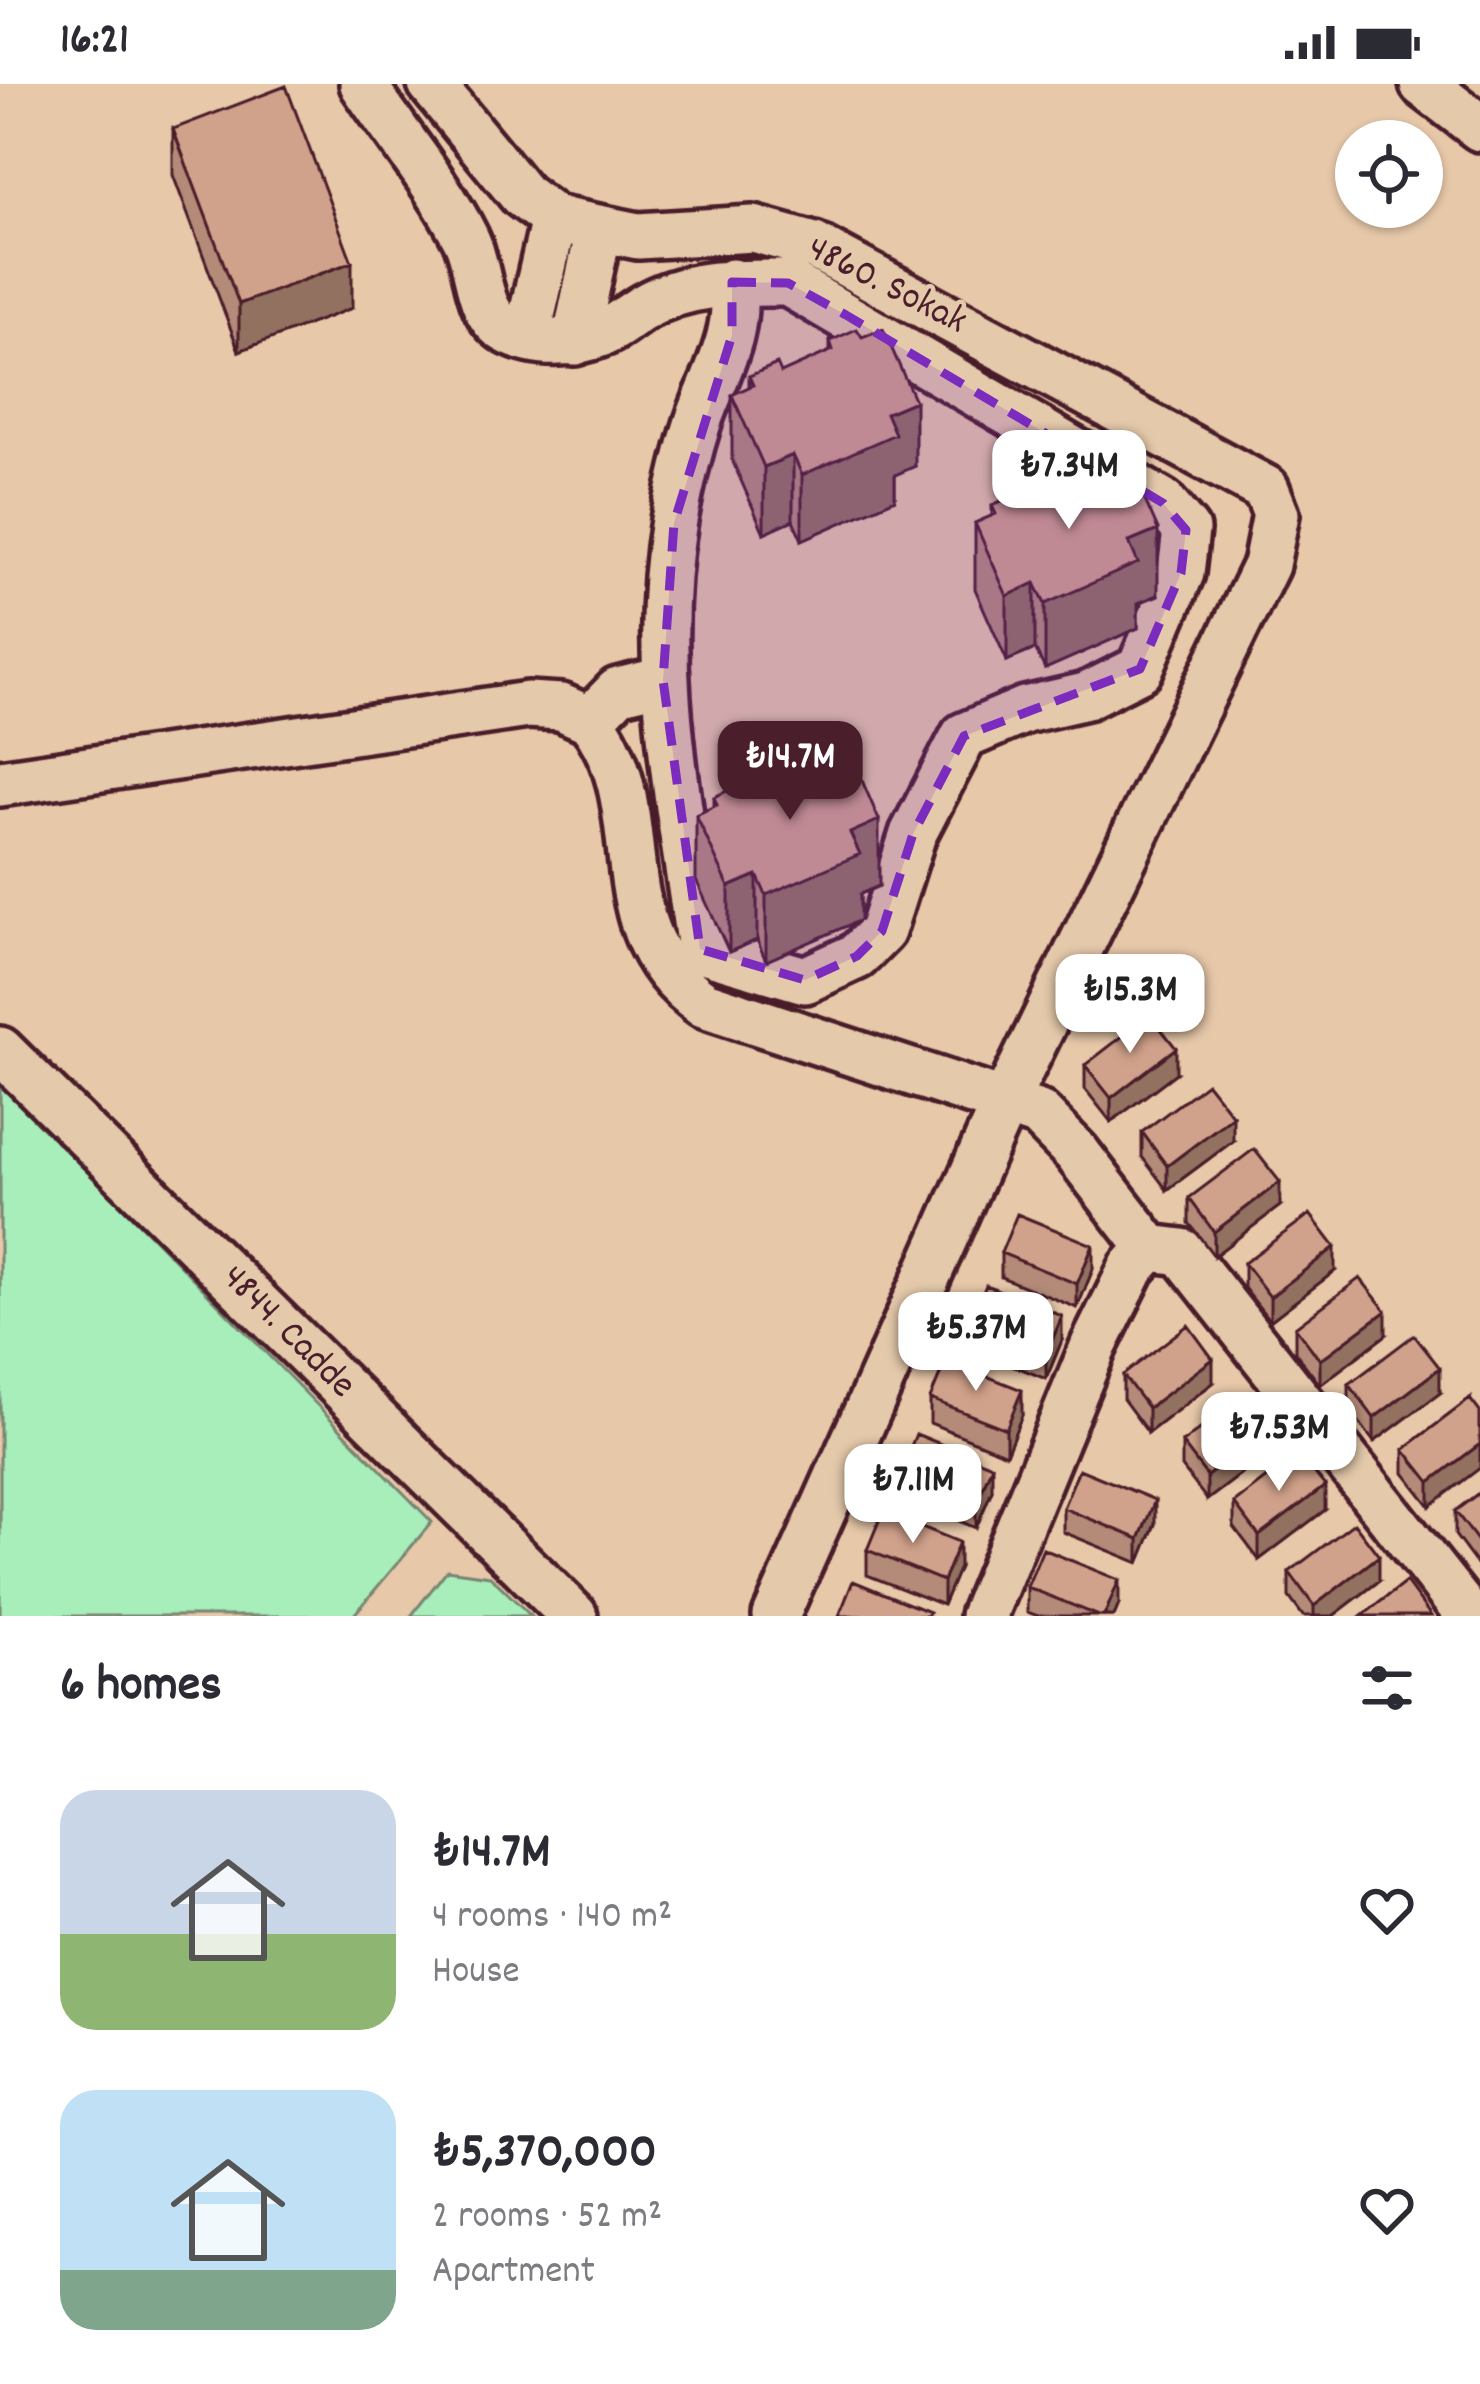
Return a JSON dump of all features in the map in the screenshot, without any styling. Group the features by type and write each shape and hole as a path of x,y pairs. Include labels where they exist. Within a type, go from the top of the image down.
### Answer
{"street":[{"path":"363,84 467,240 485,304 503,328 526,337 575,342 608,331 646,305 685,290 732,282 788,284 1163,503 1186,530 1186,549 1140,669 1086,696 1025,710 964,736 913,834 882,931 857,956 805,980 700,949 666,736 663,680 674,523 697,427 732,335 737,306 732,282"},
{"name":"4860. Sokak","path":"431,84 522,195 554,218 638,236 753,229 814,246 1266,489 1276,514 1266,565 1005,1102"},
{"path":"1423,84 1480,128"},
{"path":"526,337 554,218"},
{"path":"575,342 599,230"},
{"path":"590,720 618,691 663,680"},
{"path":"0,783 528,705 561,707 590,720 606,740 619,774 639,911 650,944 674,983 704,1004 1039,1114 1076,1152 1150,1248 1182,1252 1469,1616"},
{"name":"4844. Cadde","path":"0,1050 574,1616"},
{"path":"776,1616 1005,1102"},
{"path":"983,1616 1094,1346 1132,1268 1150,1248"}],"highlighted area":[{"path":"732,282 788,283 1163,503 1186,530 1181,573 1140,669 964,736 913,834 882,931 857,956 805,980 700,949 663,680 674,523 732,335"}],"green space":[{"path":"0,1082 432,1522 353,1616 0,1616"},
{"path":"447,1570 490,1576 531,1616 411,1616"}],"building":[{"path":"286,86 352,262 239,304 173,129"},
{"path":"857,329 862,337 883,329 915,401 886,413 895,434 802,475 793,455 764,467 732,395 753,385 749,376 777,364 781,373 833,350 830,341"},
{"path":"1100,457 1104,466 1126,457 1158,530 1129,542 1138,563 1045,604 1035,583 1007,596 975,523 996,514 992,505 1020,493 1024,502 1076,478 1073,470"},
{"path":"848,748 879,820 850,833 860,854 766,895 757,875 729,887 696,815 717,805 714,797 742,784 746,793 798,770 794,761 822,749 826,758"},
{"path":"1150,1015 1176,1048 1111,1098 1085,1065"},
{"path":"1207,1083 1233,1116 1167,1166 1142,1132"},
{"path":"1254,1149 1280,1182 1214,1232 1189,1198"},
{"path":"1017,1214 1093,1245 1077,1284 1001,1253"},
{"path":"1310,1214 1335,1247 1270,1297 1244,1263"},
{"path":"1360,1278 1386,1311 1320,1360 1295,1327"},
{"path":"986,1285 1062,1316 1046,1355 970,1324"},
{"path":"1188,1325 1213,1359 1148,1408 1123,1375"},
{"path":"1414,1335 1440,1368 1374,1418 1349,1384"},
{"path":"946,1360 1022,1390 1006,1429 930,1399"},
{"path":"1247,1393 1272,1426 1207,1476 1182,1443"},
{"path":"1470,1399 1480,1412 1480,1444 1430,1482 1404,1449"},
{"path":"916,1434 992,1465 976,1504 900,1473"},
{"path":"1299,1453 1325,1486 1259,1536 1234,1503"},
{"path":"1079,1469 1155,1500 1139,1539 1063,1508"},
{"path":"1480,1492 1480,1544 1455,1511"},
{"path":"883,1511 959,1542 943,1581 867,1550"},
{"path":"1354,1523 1379,1556 1314,1606 1289,1572"},
{"path":"1043,1549 1119,1580 1104,1616 1027,1587"},
{"path":"853,1581 929,1612 927,1616 839,1616"},
{"path":"1406,1582 1431,1616 1362,1616"}]}
